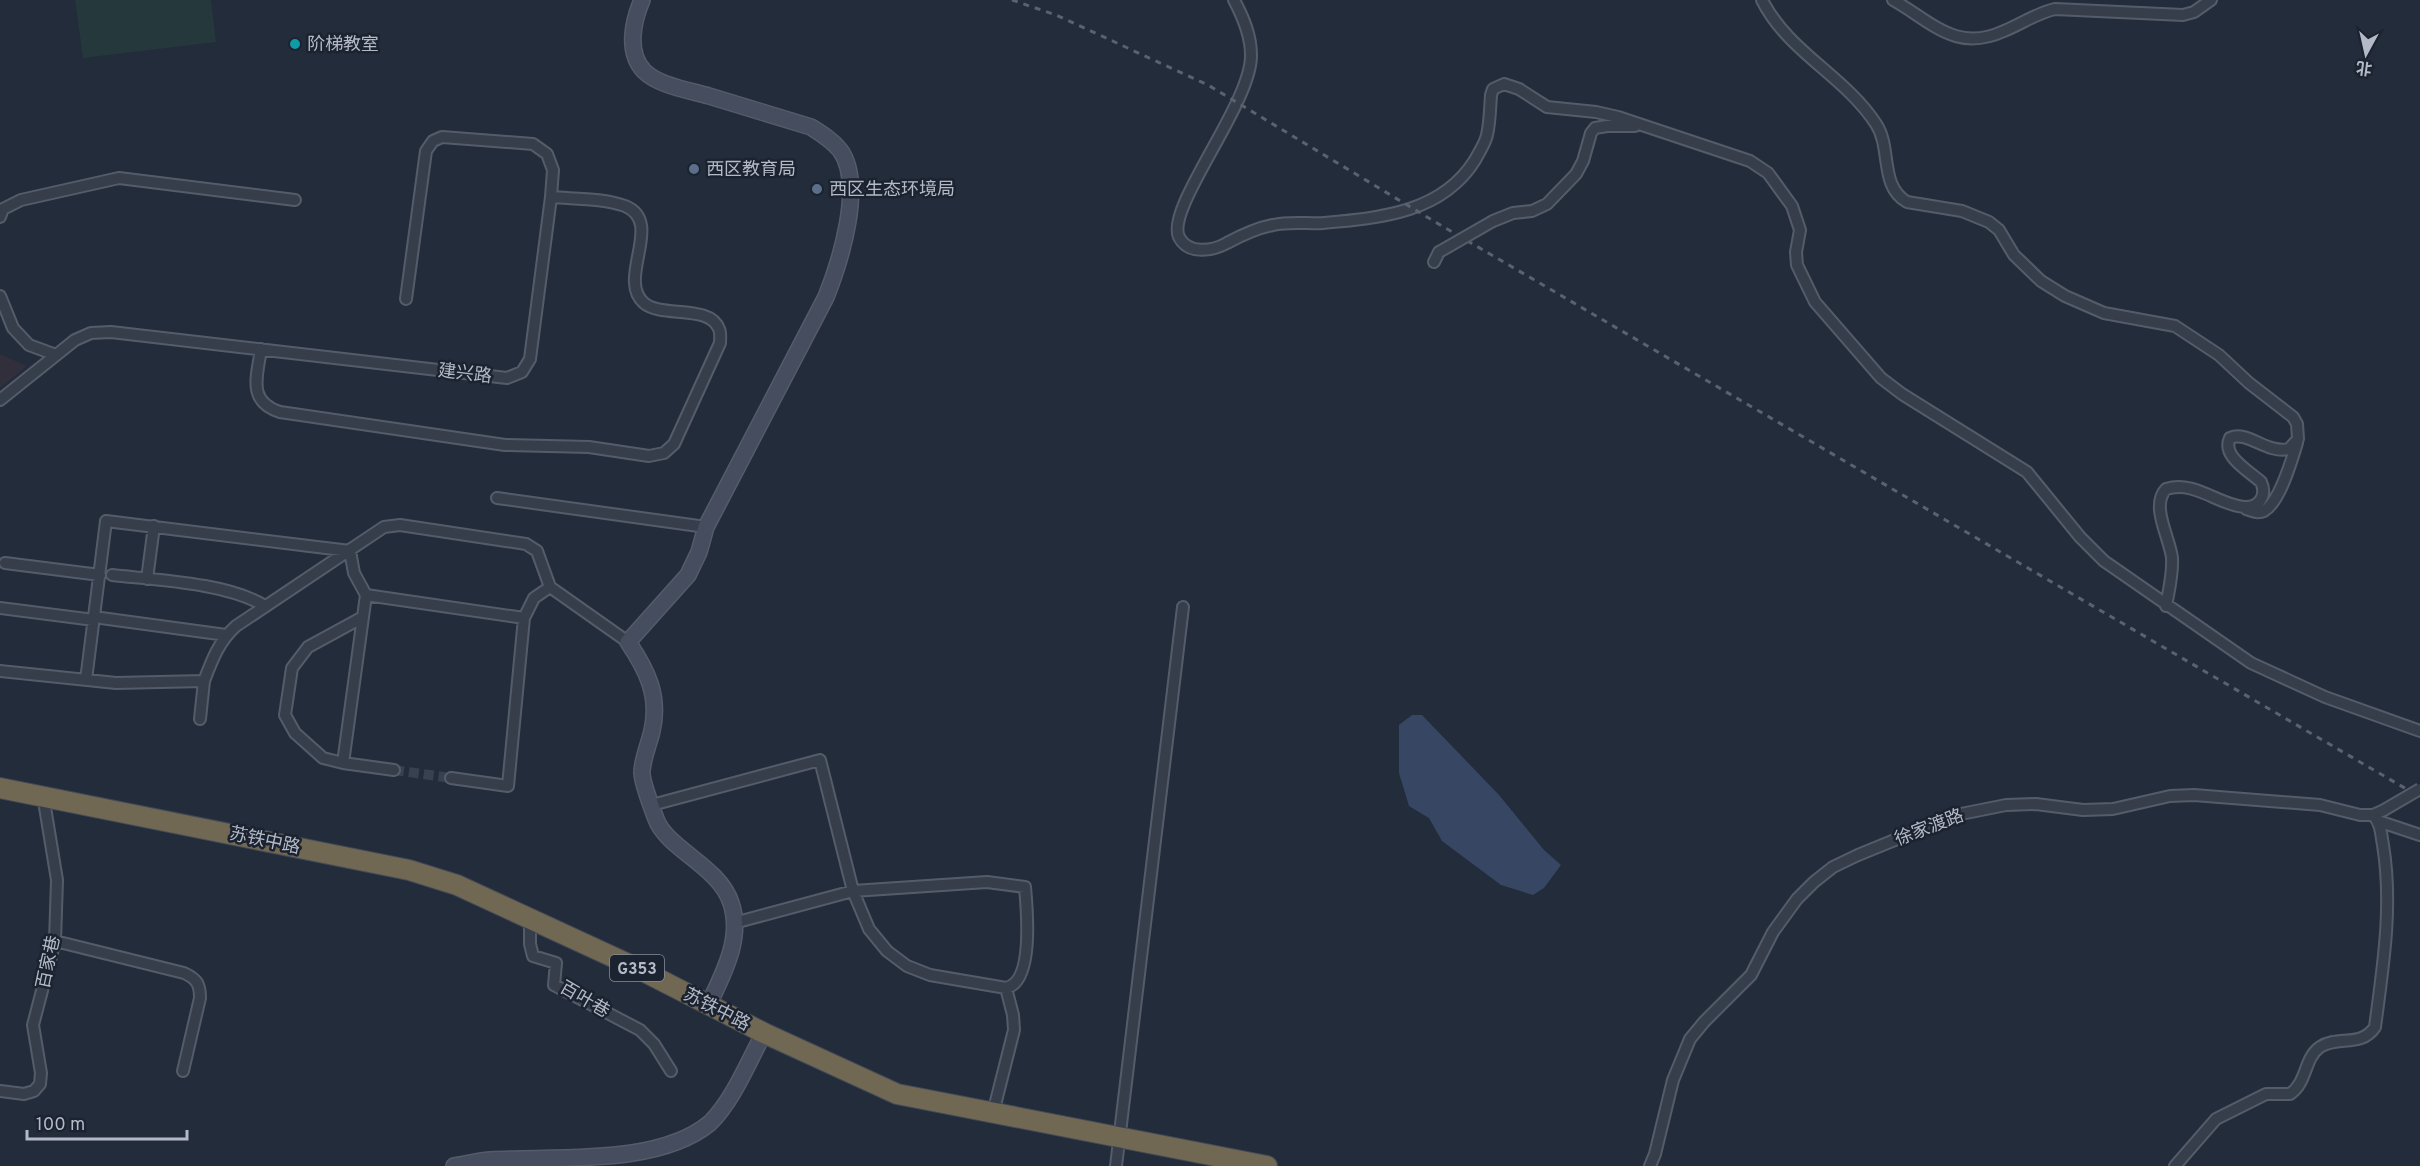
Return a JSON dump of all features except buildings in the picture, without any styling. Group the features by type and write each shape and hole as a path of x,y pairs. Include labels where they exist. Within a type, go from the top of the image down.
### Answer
{"highway":[{"name":"苏铁中路","path":"0,788 408,870 457,885 710,1004 764,1033 897,1094 1267,1166"}],"street":[{"path":"628,642 688,575 699,552 706,527 826,297 837,270 844,239 850,183 841,151 827,137 811,127 668,84 644,71 636,60 633,45 634,27 642,0"},
{"path":"1234,0 1250,37 1250,73 1232,117 1200,171 1180,213 1177,224 1178,236 1185,245 1197,250 1221,247 1247,233 1276,224 1313,224 1383,216 1430,202 1454,187 1481,149 1488,130 1491,95 1498,86 1511,85 1547,107 1596,112 1647,126 1750,161 1768,173 1782,190 1796,214 1800,235 1796,252 1797,265 1815,302 1870,368 1902,394 2027,472 2080,537 2104,561 2166,606 2252,663 2288,681 2367,714 2420,731"},
{"path":"1762,0 1770,16 1783,33 1801,51 1827,70 1868,112 1878,126 1889,176 1901,199 1962,211 1989,222 1999,230 2014,255 2026,269 2065,296 2104,313 2175,326 2193,336 2219,355 2249,383 2285,409 2297,424 2298,439 2288,470 2273,502 2266,510 2254,512 2198,490 2181,487 2166,489 2161,494 2160,510 2172,556 2172,572 2166,606"},
{"path":"1893,0 1952,36 1974,40 2002,32 2042,12 2055,9 2183,15 2194,12 2211,0"},
{"path":"1434,262 1439,252 1493,221 1513,213 1532,211 1547,204 1576,174 1595,128 1647,126"},
{"name":"建兴路","path":"0,400 75,340 91,333 111,332 507,378 522,372 530,358 551,197 553,170 547,154 533,144 442,137 433,141 426,151 406,299"},
{"path":"0,217 3,209 21,200 119,178 295,200"},
{"path":"261,349 257,393 259,399 268,408 280,412 505,445 589,447 649,456 664,453 674,444 720,343 719,329 710,318 655,308 644,303 637,293 635,280 641,228 638,215 628,207 614,203 551,197"},
{"path":"0,296 13,328 28,345 56,355"},
{"path":"2240,507 2255,506 2261,501 2264,488 2261,482 2230,454 2227,448 2230,438 2240,436 2265,447 2282,451 2289,449 2298,439"},
{"path":"497,498 706,527"},
{"path":"86,680 98,619 106,520 350,551"},
{"path":"200,719 204,681 216,650 226,635 265,606 384,527 400,525 526,544 537,552 550,587 628,642 643,664 652,685 656,706 641,773 657,822 722,886 731,904 735,923 727,965 710,1004"},
{"path":"147,579 154,526"},
{"path":"343,763 366,595 354,573 350,551"},
{"path":"5,563 100,575"},
{"path":"112,575 231,590 265,606"},
{"path":"451,778 508,786 524,618 534,598 550,587"},
{"path":"366,595 524,618"},
{"path":"1116,1166 1183,607"},
{"path":"0,608 226,635"},
{"path":"363,617 308,647 292,668 285,715 295,733 323,758 394,770"},
{"path":"0,671 116,683 204,681"},
{"path":"652,805 820,760 853,891 869,929 887,951 907,966 930,975 1006,988 1013,987 1019,981 1023,970 1028,920 1025,887 987,882 853,891 735,923"},
{"path":"2175,1166 2216,1119 2266,1094 2290,1094 2302,1082 2312,1056 2318,1048 2328,1043 2361,1039 2370,1035 2375,1027 2385,952 2387,896 2386,863 2376,818 2384,810 2420,789"},
{"name":"百家巷","path":"0,1091 24,1094 34,1091 40,1084 41,1073 33,1025 55,940 57,880 43,795"},
{"name":"徐家渡路","path":"1650,1166 1673,1080 1690,1039 1751,975 1773,932 1797,899 1814,882 1850,859 1956,815 2007,805 2036,804 2083,810 2113,809 2162,797 2194,795 2320,805 2376,818 2420,835"},
{"name":"百叶巷","path":"530,919 530,944 533,956 556,963 555,985 640,1030 654,1044 671,1071"},
{"path":"55,940 184,973 195,978 200,987 200,998 183,1071"},
{"path":"993,1113 1014,1030 1013,1015 1006,988"},
{"path":"454,1166 489,1160 597,1159 648,1155 680,1144 710,1124 727,1100 764,1033"}],"shaded area":[{"path":"0,354 27,366 0,388"}],"green space":[{"path":"75,0 211,0 216,42 83,58"}],"water":[{"path":"1412,715 1422,715 1499,795 1544,850 1561,865 1544,888 1533,895 1501,885 1442,841 1429,818 1409,806 1399,773 1399,725"}],"tunnel":[{"path":"394,770 451,778"}],"railway":[{"path":"1012,0 1056,15 1208,85 1442,226 2420,797"}],"place":[{"name":"阶梯教室","path":"295,44"},
{"name":"西区教育局","path":"694,169"},
{"name":"西区生态环境局","path":"817,189"}]}
